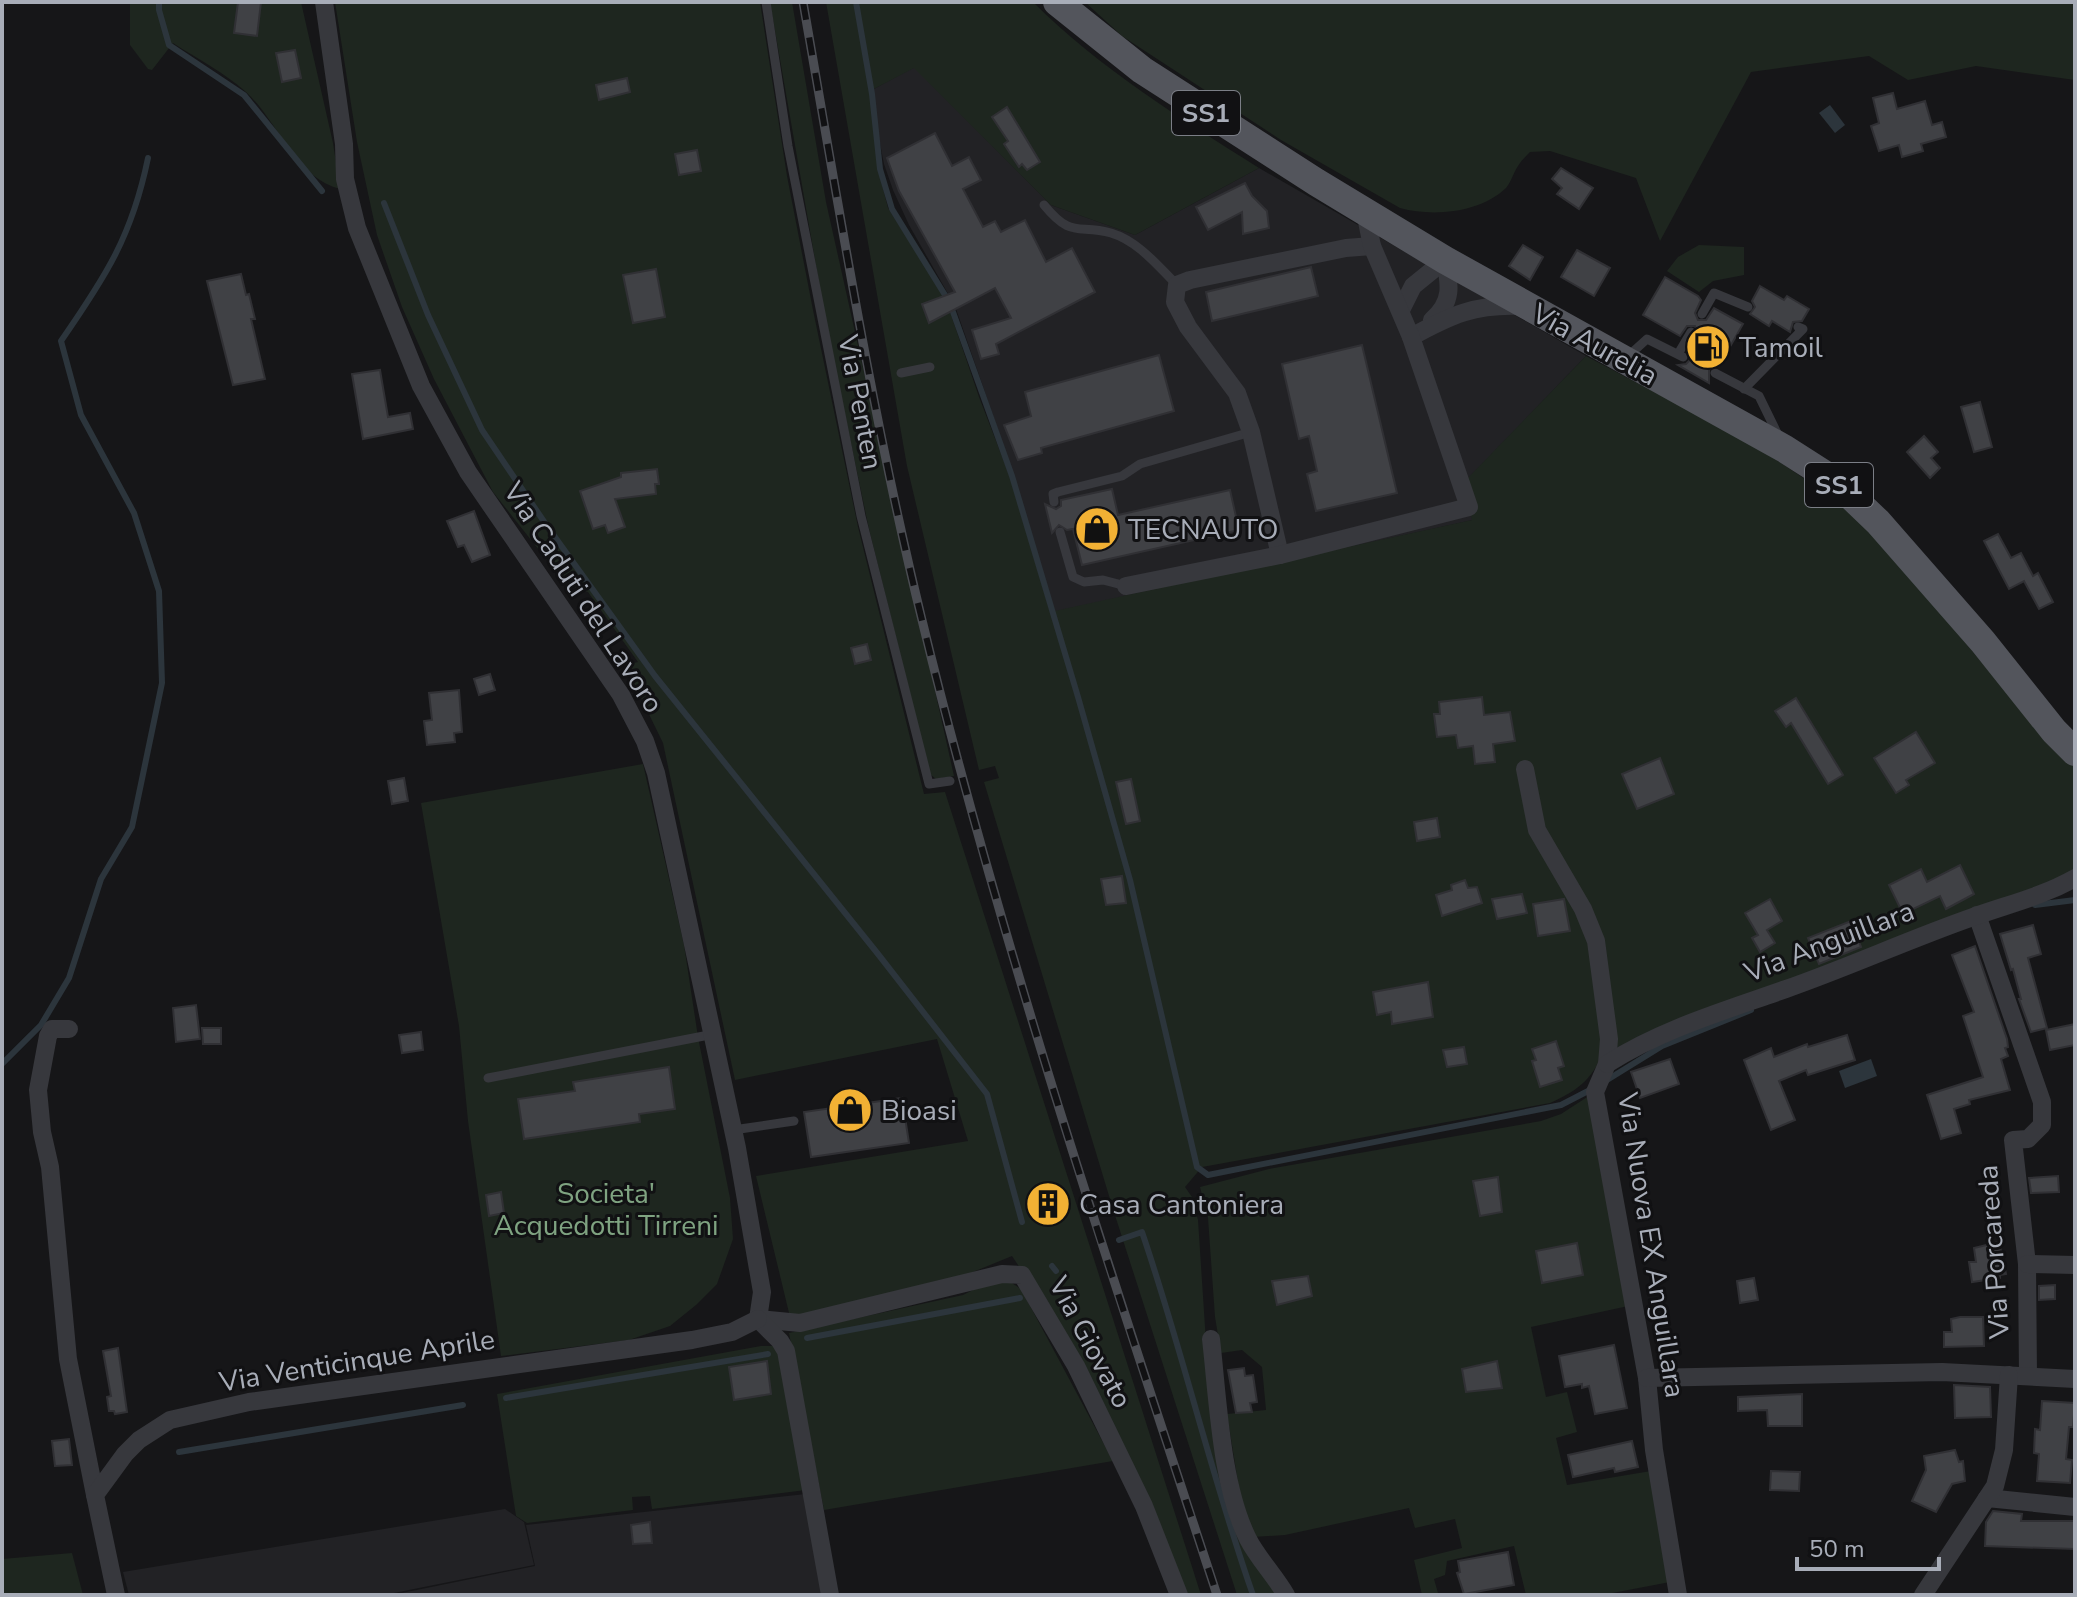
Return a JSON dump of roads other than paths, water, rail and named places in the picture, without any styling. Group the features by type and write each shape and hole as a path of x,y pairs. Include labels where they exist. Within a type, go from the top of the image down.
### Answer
{"main road":[{"name":"Via Aurelia","path":"1057,2 1142,70 1222,124 1445,260 1785,449 1835,481 1878,522 2075,752"}],"street":[{"name":"Via Caduti del Lavoro","path":"324,2 344,144 345,179 357,228 421,386 468,472 621,695 645,741 656,773 714,1034 754,1241 762,1292 758,1319"},
{"path":"1126,586 1280,555 1469,507 1401,310 1372,246 1365,212"},
{"path":"1280,555 1251,432 1237,393 1188,327 1175,302 1177,285 1346,248 1372,246"},
{"path":"1401,310 1413,286 1445,260 1450,284 1448,301 1442,312 1411,337"},
{"path":"1411,337 1467,309 1498,305 1530,307"},
{"name":"Via Nuova EX Anguillara","path":"1525,769 1537,830 1583,909 1596,941 1609,1039 1607,1064 1595,1092 1647,1378 1663,1507 1678,1595"},
{"name":"Via Anguillara","path":"1607,1064 1635,1045 1667,1031 1980,923 2075,878"},
{"name":"Via Porcareda","path":"1980,923 2042,1102 2042,1125 2028,1139 2013,1140 2027,1264 2028,1375"},
{"path":"69,1029 52,1029 48,1036 38,1090 42,1132 52,1181 68,1359 116,1595"},
{"path":"2027,1264 2075,1265"},
{"name":"Via Giovato","path":"758,1319 800,1323 1002,1274 1022,1275 1076,1366 1144,1506 1179,1595"},
{"path":"758,1319 786,1351 830,1595"},
{"name":"Via Venticinque Aprile","path":"95,1495 125,1454 139,1440 170,1420 249,1402 692,1340 732,1332 758,1319"},
{"path":"1211,1339 1234,1499 1249,1540 1286,1595"},
{"path":"1647,1378 1942,1372 2075,1379"},
{"name":"Via Porcareda","path":"1923,1595 1995,1486 2004,1450 2009,1375"},
{"path":"1987,1498 2075,1507"}],"lane":[{"name":"Via Penten","path":"766,2 788,146 861,516 929,784 950,781"},
{"path":"1044,205 1056,220 1072,230 1111,233 1130,242 1177,285"},
{"path":"1702,314 1714,293 1748,307"},
{"path":"1744,389 1803,329 1798,327"},
{"path":"1624,360 1647,339 1680,356 1691,332"},
{"path":"901,373 930,367"},
{"path":"1715,373 1759,396 1785,449"},
{"path":"1054,502 1053,494 1058,492 1122,476 1140,464 1251,432"},
{"path":"1060,532 1073,577 1084,582 1103,580 1126,586"},
{"path":"488,1078 714,1034"},
{"path":"733,1130 794,1121"}],"waterway":[{"path":"159,2 169,45 244,95 322,191"},
{"path":"856,2 872,94 880,169 892,209 953,312 1012,476 1130,880 1197,1167 1208,1175 1561,1105 1590,1090"},
{"path":"2,1064 41,1025 69,978 101,879 132,827 162,683 159,591 134,513 81,415 61,341 104,275 125,233 142,186 148,158"},
{"path":"384,203 428,315 482,430 655,676 987,1094 1022,1222"},
{"path":"2035,905 2075,900"},
{"path":"1607,1080 1662,1046 1751,1010"},
{"path":"1119,1240 1142,1232 1253,1595"},
{"path":"1052,1266 1056,1271"},
{"path":"807,1338 1020,1298"},
{"path":"506,1398 768,1354"},
{"path":"179,1452 463,1405"}],"railway":[{"path":"803,2 887,466 953,743 1060,1110 1217,1595"}],"place":[{"name":"Tamoil","path":"1708,347"},
{"name":"TECNAUTO","path":"1097,529"},
{"name":"Bioasi","path":"850,1110"},
{"name":"Casa Cantoniera","path":"1048,1204"}],"park label":[{"name":"Societa' Acquedotti Tirreni","path":"606,1209"}]}
